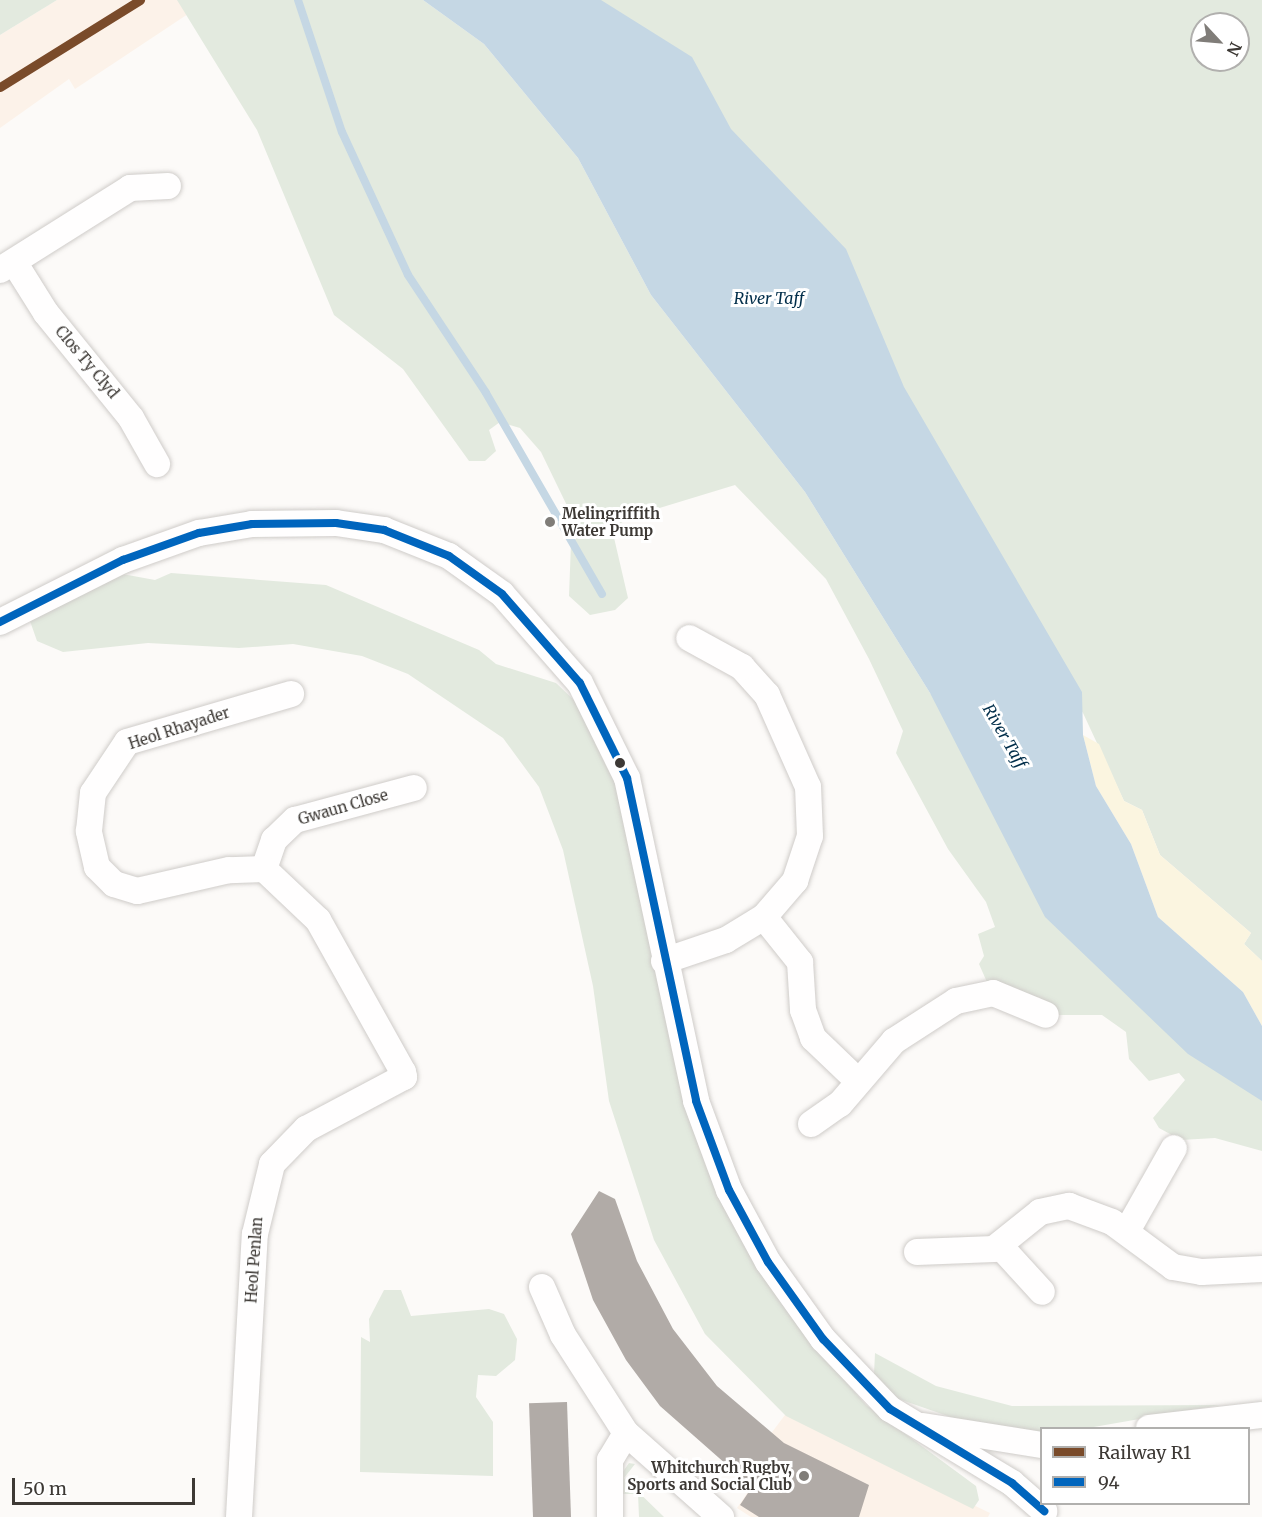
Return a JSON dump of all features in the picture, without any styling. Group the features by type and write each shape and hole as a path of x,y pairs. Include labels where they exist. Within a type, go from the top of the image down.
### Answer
{"street":[{"name":"Clos Ty Clyd","path":"157,465 131,418 7,266 130,188 168,186"},
{"path":"0,622 123,560 199,533 252,524 365,526 449,556 527,617 580,683 627,778 664,961 696,1101 729,1190 768,1262 823,1339 852,1373 911,1425 1002,1477 1044,1510"},
{"path":"664,961 726,940 764,917 795,881 810,836 808,787 782,724 756,680 689,638"},
{"name":"Heol Rhayader","path":"264,869 229,870 137,891 114,884 98,867 90,845 93,793 127,742 291,694"},
{"name":"Gwaun Close","path":"264,869 274,840 295,820 414,788"},
{"name":"Heol Penlan","path":"239,1517 257,1210 272,1164 306,1128 404,1077 318,920 264,869"},
{"path":"764,917 800,962 803,1010 813,1038 858,1081"},
{"path":"811,1124 840,1104 858,1081 918,1022 970,996 993,993 1046,1015"},
{"path":"1126,1231 1174,1148"},
{"path":"917,1252 982,1253 1000,1246 1040,1212 1069,1206 1126,1231 1161,1261 1186,1270 1262,1269"},
{"path":"1000,1246 1042,1292"},
{"path":"542,1287 563,1335 626,1433 673,1480 721,1517"},
{"path":"1158,1427 1262,1415"},
{"path":"911,1425 1040,1445"},
{"path":"610,1517 610,1460 626,1433"}],"shaded area":[{"path":"0,0 57,0 0,35"},
{"path":"57,0 196,0 191,12 75,89 69,79 0,128 0,35"},
{"path":"177,0 423,0 484,44 578,158 651,295 805,492 930,693 1262,1079 1262,1151 1215,1138 1181,1140 1159,1128 1153,1118 1185,1080 1179,1073 1149,1081 1129,1059 1126,1032 1102,1015 1049,1015 1039,997 1028,1001 990,989 979,964 984,956 978,934 995,927 986,902 948,849 896,753 903,731 869,659 826,579 735,485 630,517 612,529 628,598 615,610 590,615 569,596 572,516 541,452 520,428 500,422 489,430 496,451 485,461 469,461 403,369 334,315 257,130"},
{"path":"588,0 1262,0 1262,961 1244,944 1251,933 1160,855 1142,810 1124,801 1083,713"},
{"path":"106,571 155,580 171,573 326,585 479,650 496,664 556,683 579,705 613,774 627,820 688,1116 707,1169 756,1264 797,1325 866,1405 976,1486 979,1500 973,1509 786,1416 705,1334 654,1240 609,1101 593,986 563,850 539,787 503,738 408,674 362,656 293,644 239,648 148,643 63,652 37,641 30,621"},
{"path":"384,1290 401,1290 411,1316 489,1309 504,1314 517,1339 515,1360 496,1376 478,1375 476,1397 493,1422 493,1476 360,1472 361,1337 370,1342 369,1319"},
{"path":"875,1353 936,1386 1012,1406 1220,1405 1094,1427 1040,1427 1040,1434 962,1421 893,1397 874,1374"},
{"path":"794,1403 859,1450 990,1513 988,1517 751,1517 737,1508 752,1486 739,1476"},
{"path":"629,1463 635,1464 624,1478 664,1517 639,1517 638,1494 621,1494 620,1476"}],"sand":[{"path":"1083,735 1099,744 1124,801 1142,810 1160,855 1251,933 1244,944 1262,961 1262,1026 1243,992 1158,917 1131,844 1096,786"}],"water":[{"name":"River Taff","path":"423,0 601,0 692,57 731,129 846,249 904,387 1082,692 1083,735 1096,786 1131,844 1158,917 1243,992 1262,1026 1262,1101 1188,1054 1045,917 930,693 805,492 651,295 578,158 484,44"}],"building":[{"path":"599,1191 615,1199 637,1261 673,1329 717,1386 784,1443 869,1485 859,1517 759,1517 740,1505 752,1487 660,1406 626,1360 593,1300 571,1234"},
{"path":"567,1402 571,1517 533,1517 529,1403"}],"waterway":[{"path":"298,0 342,132 408,275 486,393 602,594"}],"rail line":[{"name":"R1","path":"0,87 140,0"}],"transit line":[{"name":"94","path":"0,622 123,560 199,533 252,524 336,523 384,530 449,556 502,594 580,683 627,778 696,1101 729,1190 768,1262 823,1339 890,1409 1012,1483 1044,1511"}],"place":[{"name":"Melingriffith Water Pump","path":"550,522"},
{"name":"Whitchurch Rugby, Sports and Social Club","path":"804,1476"}]}
